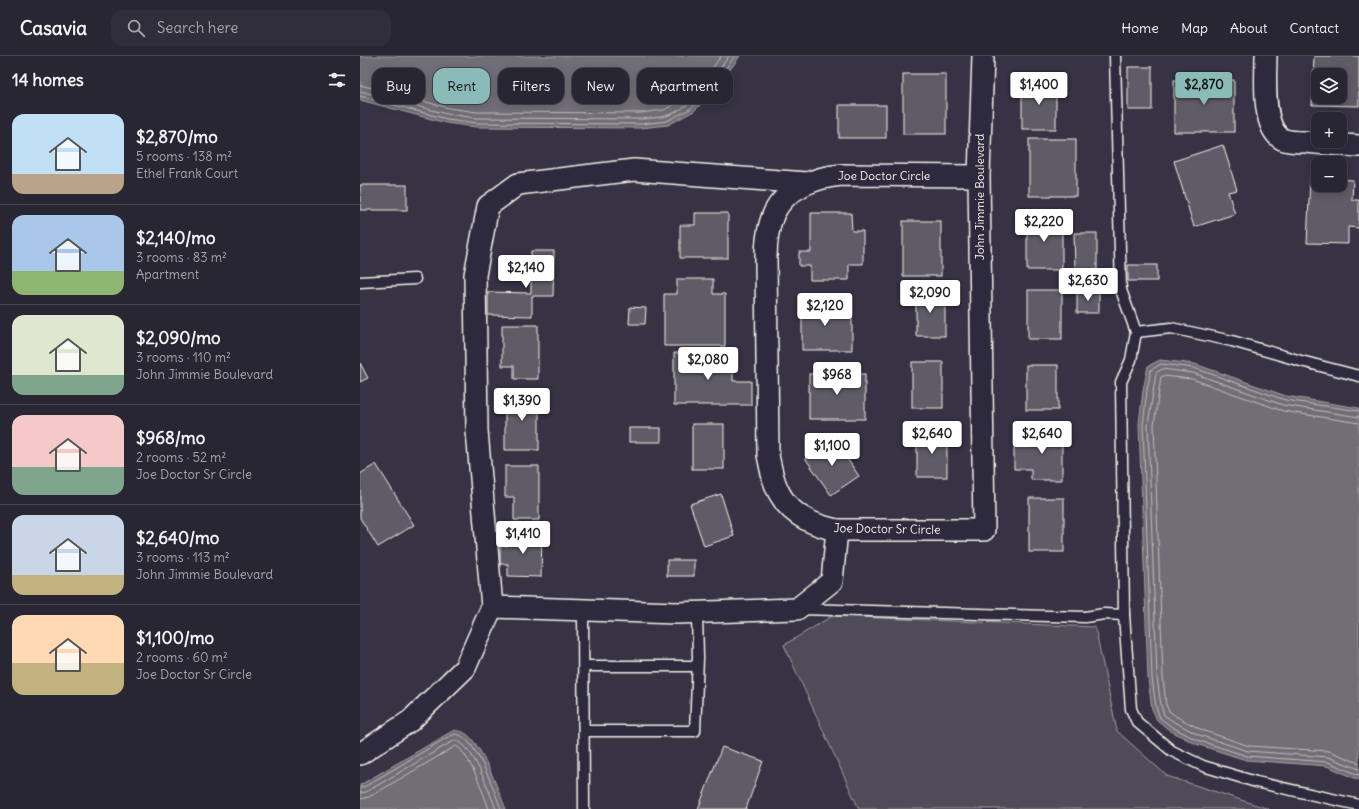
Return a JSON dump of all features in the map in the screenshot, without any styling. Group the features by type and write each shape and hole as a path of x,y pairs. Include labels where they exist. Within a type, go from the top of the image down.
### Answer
{"street":[{"name":"John Jimmie Boulevard","path":"983,56 979,176 984,530"},
{"path":"1266,56 1267,106 1269,118 1273,130 1282,139 1359,146"},
{"path":"360,754 410,721 465,668 492,607 477,431 475,275 488,206 518,184 634,170 807,183"},
{"name":"Joe Doctor Circle","path":"766,352 767,242 774,214 782,201 789,194 807,183 827,176 842,174 979,176"},
{"name":"Joe Doctor Sr Circle","path":"766,352 768,455 774,483 781,498 795,512 812,523 825,528 838,530 984,530"},
{"path":"492,607 584,611 697,613 797,609 832,581 838,530"}],"lane":[{"path":"1115,56 1120,290 1136,332 1131,360 1121,382 1124,615 1131,709 1137,722 1172,751 1203,766 1256,782 1359,805"},
{"path":"360,282 416,279"},
{"path":"1136,332 1171,328 1232,341 1359,376"},
{"path":"797,609 1085,617 1104,614 1124,615"},
{"path":"584,611 584,809"},
{"path":"584,731 695,731 697,613"},
{"path":"584,666 697,666"}],"shaded area":[{"path":"832,616 1095,627 1117,731 1167,776 1269,809 859,809 784,645"}],"water":[{"path":"360,56 740,56 731,68 637,68 637,104 701,104 694,111 668,125 641,128 476,127 446,123 375,104 425,104 425,68 372,68 372,103 360,100"},
{"path":"1160,360 1195,364 1286,396 1359,408 1359,780 1327,766 1246,760 1196,744 1169,730 1157,720 1152,709 1148,679 1139,424 1143,390 1148,366"},
{"path":"454,730 463,732 470,737 476,745 488,767 506,809 360,809 360,785"}],"building":[{"path":"1314,56 1359,56 1359,106 1312,105 1347,104 1347,68 1314,68"},
{"path":"1128,67 1152,67 1152,110 1128,110"},
{"path":"903,74 946,74 946,134 903,134"},
{"path":"1174,80 1234,80 1234,132 1174,132"},
{"path":"1022,83 1056,83 1056,129 1022,129"},
{"path":"839,105 886,105 886,138 839,138"},
{"path":"1029,139 1076,139 1076,196 1029,196"},
{"path":"1223,145 1237,190 1228,192 1235,214 1194,227 1174,161"},
{"path":"1310,178 1311,192 1347,192 1347,180 1353,180 1352,200 1359,200 1359,228 1348,227 1348,244 1307,243"},
{"path":"360,185 407,185 407,210 360,210"},
{"path":"695,213 728,213 728,258 680,258 680,225 695,225"},
{"path":"811,213 851,213 852,231 863,231 863,264 849,264 849,280 810,280 810,266 799,266 799,252 811,252"},
{"path":"1027,216 1062,216 1062,270 1027,270"},
{"path":"903,221 941,221 941,276 903,276"},
{"path":"1074,233 1097,233 1097,270 1075,270"},
{"path":"531,251 554,251 553,296 532,296 532,316 488,315 488,292 531,293"},
{"path":"1128,265 1157,265 1157,281 1128,281"},
{"path":"677,279 713,279 713,294 725,294 725,346 664,346 664,294 677,294"},
{"path":"1028,290 1062,290 1062,339 1028,339"},
{"path":"1077,290 1099,290 1099,313 1077,313"},
{"path":"916,292 945,292 945,336 916,336"},
{"path":"802,300 836,300 836,317 852,317 852,350 802,350"},
{"path":"630,307 646,308 645,324 629,324"},
{"path":"502,325 538,325 538,379 514,379 514,366 502,366"},
{"path":"674,353 733,353 733,381 751,381 751,405 674,405"},
{"path":"912,362 943,362 943,408 912,408"},
{"path":"360,363 368,378 360,382"},
{"path":"1026,365 1058,365 1058,410 1026,410"},
{"path":"809,374 865,374 865,419 809,419"},
{"path":"505,395 539,395 539,450 505,450"},
{"path":"692,424 724,424 724,469 692,469"},
{"path":"629,428 661,428 661,442 629,442"},
{"path":"1030,429 1062,429 1062,480 1031,480 1031,469 1014,469 1014,447 1030,447"},
{"path":"917,433 947,433 947,477 917,477"},
{"path":"833,438 859,476 831,495 805,458"},
{"path":"376,464 414,525 378,547 360,518 360,474"},
{"path":"505,466 539,466 539,520 514,520 514,497 505,497"},
{"path":"721,494 734,536 704,546 690,504"},
{"path":"1029,498 1064,498 1064,552 1029,552"},
{"path":"507,533 542,533 541,577 508,576 508,564 500,564 500,546 507,546"},
{"path":"667,560 694,560 694,576 667,576"},
{"path":"722,747 763,761 746,809 698,809"}]}
